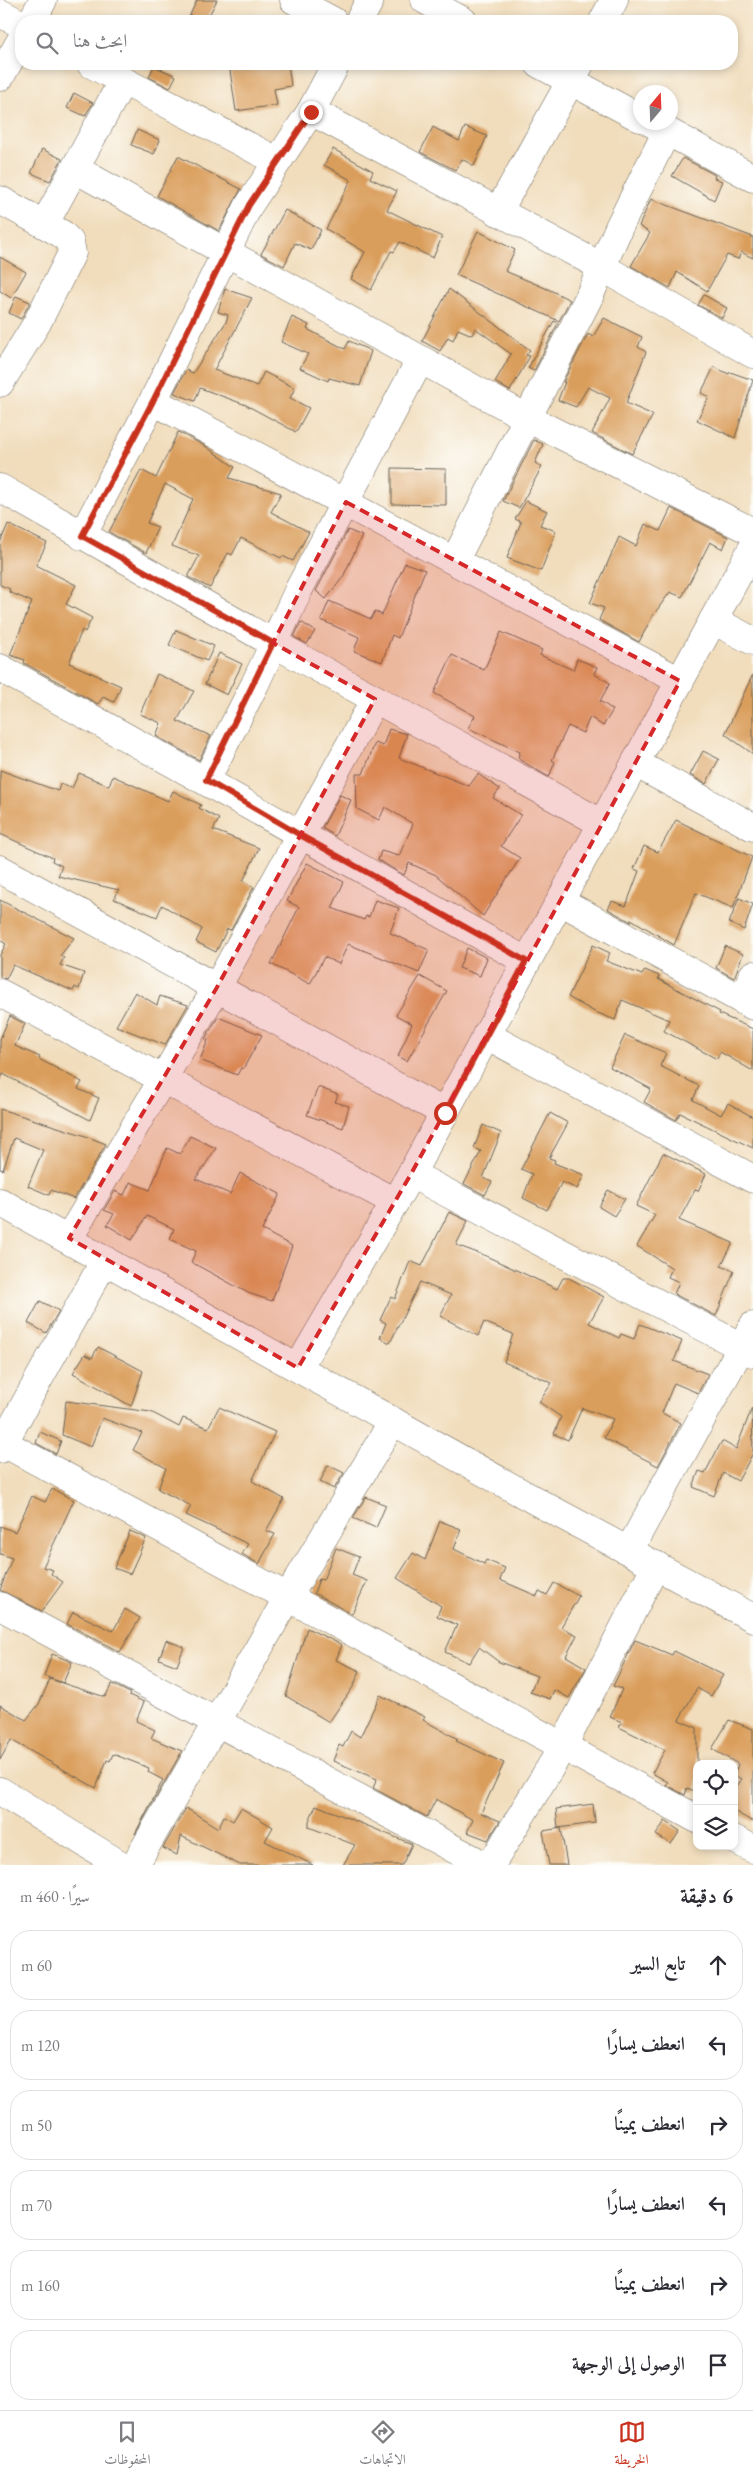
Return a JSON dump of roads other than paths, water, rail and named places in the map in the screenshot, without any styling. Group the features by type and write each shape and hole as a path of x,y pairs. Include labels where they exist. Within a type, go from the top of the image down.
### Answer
{"street":[{"path":"35,15 43,0"},
{"path":"294,0 323,15"},
{"path":"362,15 370,0"},
{"path":"425,0 452,15"},
{"path":"606,15 614,0"},
{"path":"0,13 15,21"},
{"path":"0,77 15,51"},
{"path":"101,70 277,161"},
{"path":"82,536 153,401 249,205 311,112 333,70"},
{"path":"498,212 575,73 633,113"},
{"path":"44,223 76,169 122,82"},
{"path":"311,112 602,267 753,354"},
{"path":"455,560 589,298 658,130"},
{"path":"665,130 753,178"},
{"path":"76,169 225,253 527,418 753,532"},
{"path":"0,200 62,234 70,242 72,253 37,323 0,383"},
{"path":"206,780 299,589 420,360"},
{"path":"153,401 680,681"},
{"path":"0,488 273,643 603,824"},
{"path":"298,1368 445,1113 526,961 603,824 753,547"},
{"path":"713,620 753,642"},
{"path":"0,668 206,780 300,835 526,961"},
{"path":"69,1238 216,989 375,699"},
{"path":"635,763 753,827"},
{"path":"0,871 445,1113"},
{"path":"560,901 747,1003 753,976"},
{"path":"0,993 395,1202"},
{"path":"486,1036 753,1179"},
{"path":"411,1174 749,1342 629,1550"},
{"path":"0,1202 69,1238 393,1421 753,1618"},
{"path":"105,1260 1,1445 288,1597 562,1748 693,1817"},
{"path":"135,1865 215,1722 393,1421"},
{"path":"491,1865 562,1748 656,1564"},
{"path":"0,1606 484,1865"},
{"path":"0,1791 110,1862"},
{"path":"738,1841 753,1849"}]}
